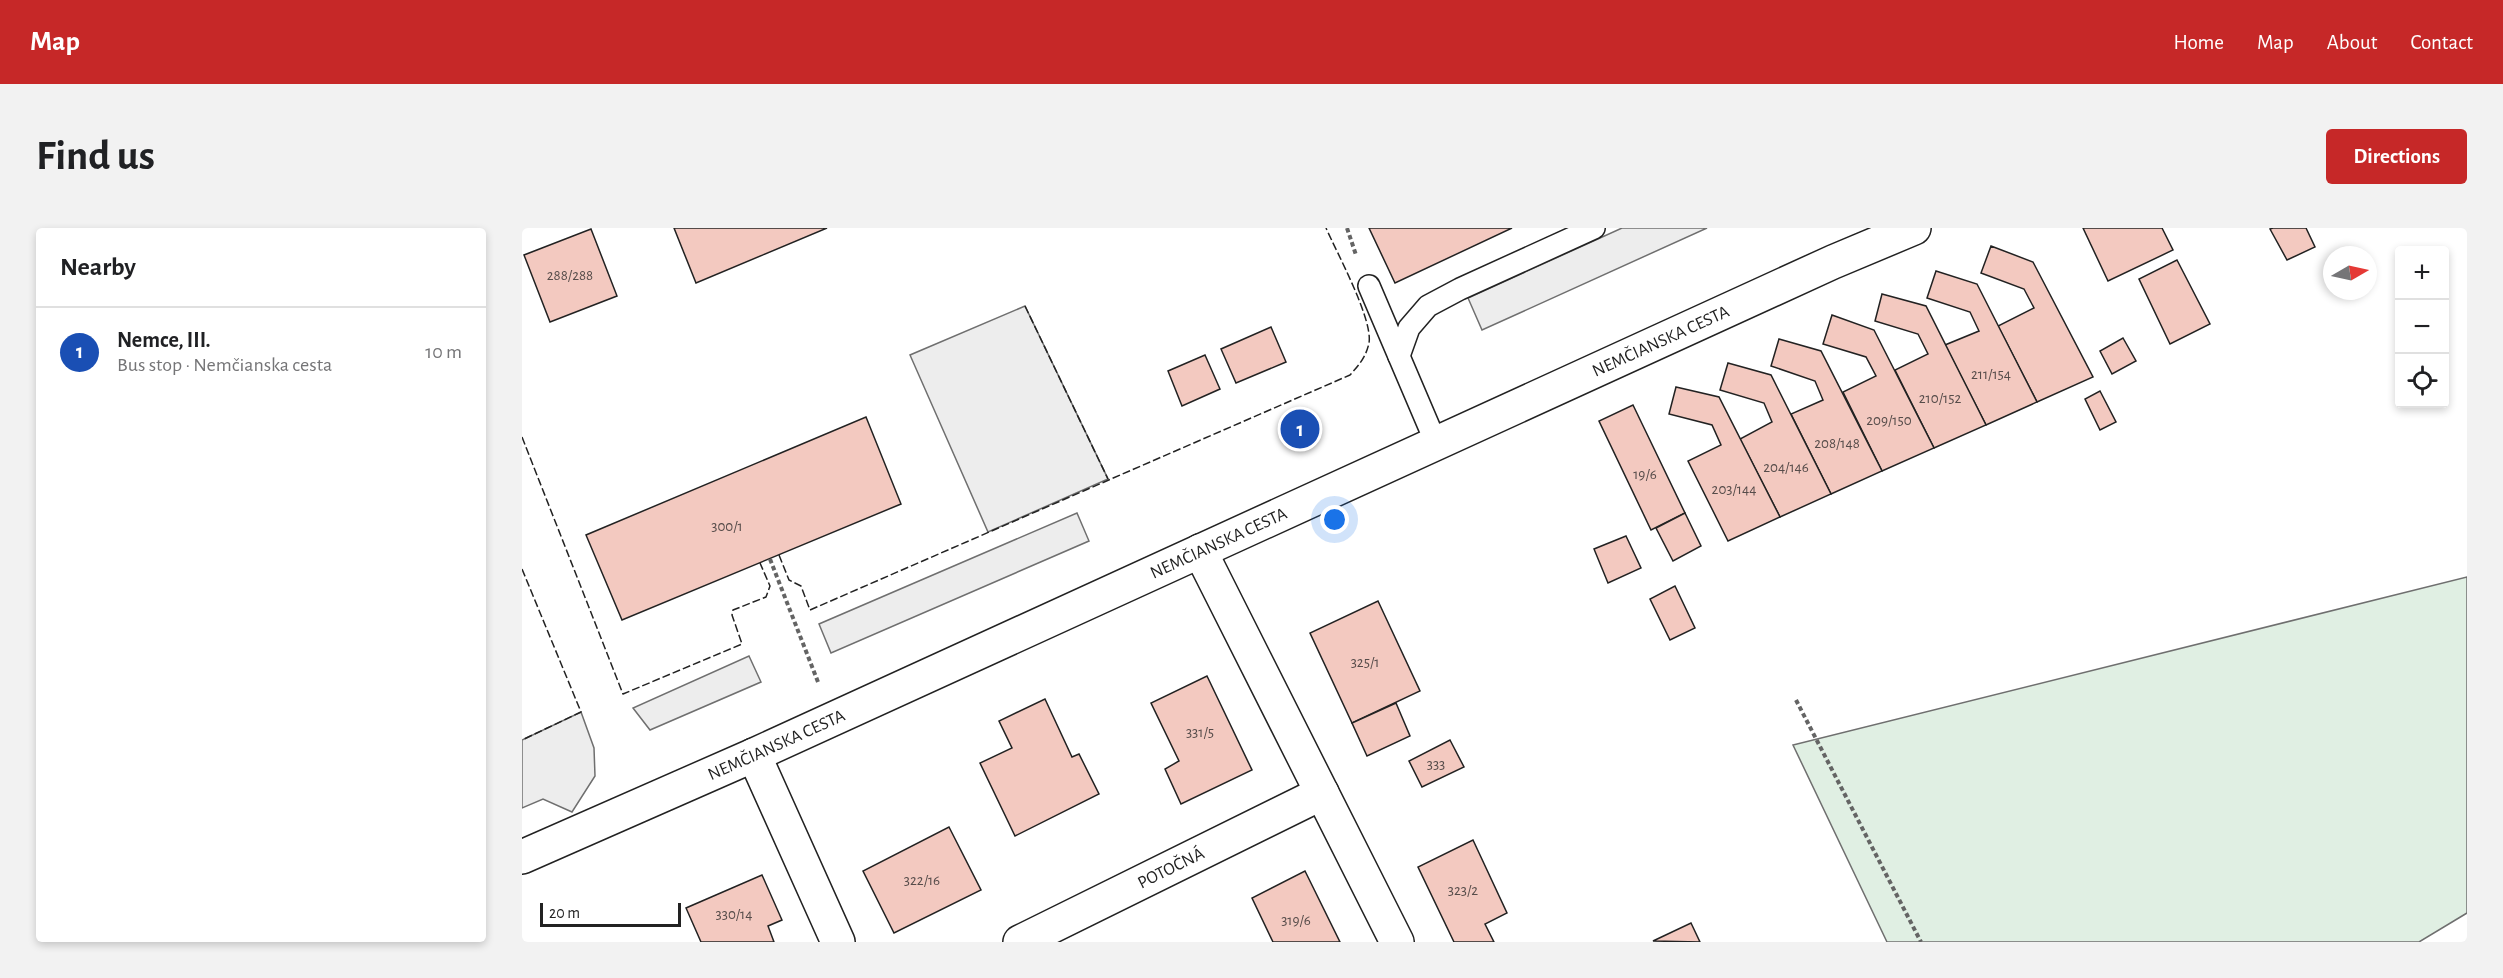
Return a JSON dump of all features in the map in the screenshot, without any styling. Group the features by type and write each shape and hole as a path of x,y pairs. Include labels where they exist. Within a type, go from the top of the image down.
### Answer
{"street":[{"name":"NEMČIANSKA CESTA","path":"522,857 754,755 1833,262 1914,228"},
{"path":"1200,551 1397,942"},
{"path":"754,755 838,942"},
{"name":"POTOČNÁ","path":"1020,942 1322,793"}],"lane":[{"path":"1399,356 1409,328 1428,306 1594,228"},
{"path":"1369,286 1436,443"}],"path":[{"path":"770,559 833,719"},
{"path":"1796,700 1921,942"}],"green space":[{"path":"2467,577 2467,913 2419,942 1887,942 1793,745"}],"shaded area":[{"path":"1622,228 1707,228 1482,330 1468,298"},
{"path":"1025,306 1108,479 988,532 910,355"},
{"path":"1077,513 1089,541 831,653 819,624"},
{"path":"749,656 761,682 650,730 633,708"},
{"path":"581,712 594,748 595,776 572,812 543,799 522,808 522,740"}],"building":[{"path":"674,228 827,228 696,283"},
{"path":"1369,228 1512,228 1395,283"},
{"path":"2083,228 2162,228 2173,250 2108,281"},
{"path":"2306,228 2315,247 2287,260 2270,229"},
{"path":"591,229 617,296 550,322 524,255"},
{"path":"1991,246 2033,262 2093,377 2037,402 1998,326 2034,308 2024,289 1981,273"},
{"path":"2177,260 2210,324 2170,344 2139,279"},
{"path":"1936,271 1977,284 2037,402 1986,425 1945,345 1979,331 1970,312 1927,298"},
{"path":"1882,294 1926,306 1986,425 1934,448 1895,370 1928,354 1918,334 1875,321"},
{"path":"1832,315 1874,330 1934,448 1882,471 1843,392 1876,376 1866,357 1823,344"},
{"path":"1271,327 1286,362 1236,383 1221,349"},
{"path":"2123,338 2136,361 2112,374 2100,351"},
{"path":"1779,339 1821,351 1882,471 1831,494 1791,414 1823,400 1815,381 1771,366"},
{"path":"1205,355 1220,389 1182,406 1168,371"},
{"path":"1728,363 1771,375 1831,494 1780,517 1740,439 1772,422 1764,403 1720,390"},
{"path":"1676,387 1719,397 1780,517 1728,541 1688,461 1721,445 1712,425 1669,414"},
{"path":"2100,391 2116,422 2100,430 2085,399"},
{"path":"1633,405 1685,513 1651,530 1599,421"},
{"path":"866,417 901,504 622,620 586,535"},
{"path":"1685,513 1701,546 1673,561 1656,528"},
{"path":"1626,536 1641,568 1608,583 1594,549"},
{"path":"1675,586 1695,628 1670,640 1650,599"},
{"path":"1378,601 1420,691 1352,723 1310,633"},
{"path":"1207,676 1252,770 1181,804 1165,769 1179,761 1151,703"},
{"path":"1045,699 1072,757 1079,754 1099,794 1015,836 980,763 1012,748 999,721"},
{"path":"1396,703 1410,736 1367,756 1352,723"},
{"path":"1450,740 1464,767 1422,787 1409,761"},
{"path":"949,827 981,890 894,933 863,871"},
{"path":"1473,840 1507,913 1485,924 1494,942 1454,942 1418,867"},
{"path":"1305,871 1340,942 1273,942 1252,898"},
{"path":"762,875 782,920 768,926 774,942 701,942 686,908"},
{"path":"1691,923 1700,942 1653,941"}],"fence":[{"path":"779,555 789,580 801,586 810,610 1350,375 1366,352 1369,332 1360,303 1326,228"},
{"path":"1025,306 1108,479"},
{"path":"522,437 623,694 742,644 732,615 733,610 766,597 770,586 760,563"},
{"path":"522,569 581,712 522,740"}],"place":[{"name":"Nemce, III.","path":"1300,429"}]}
